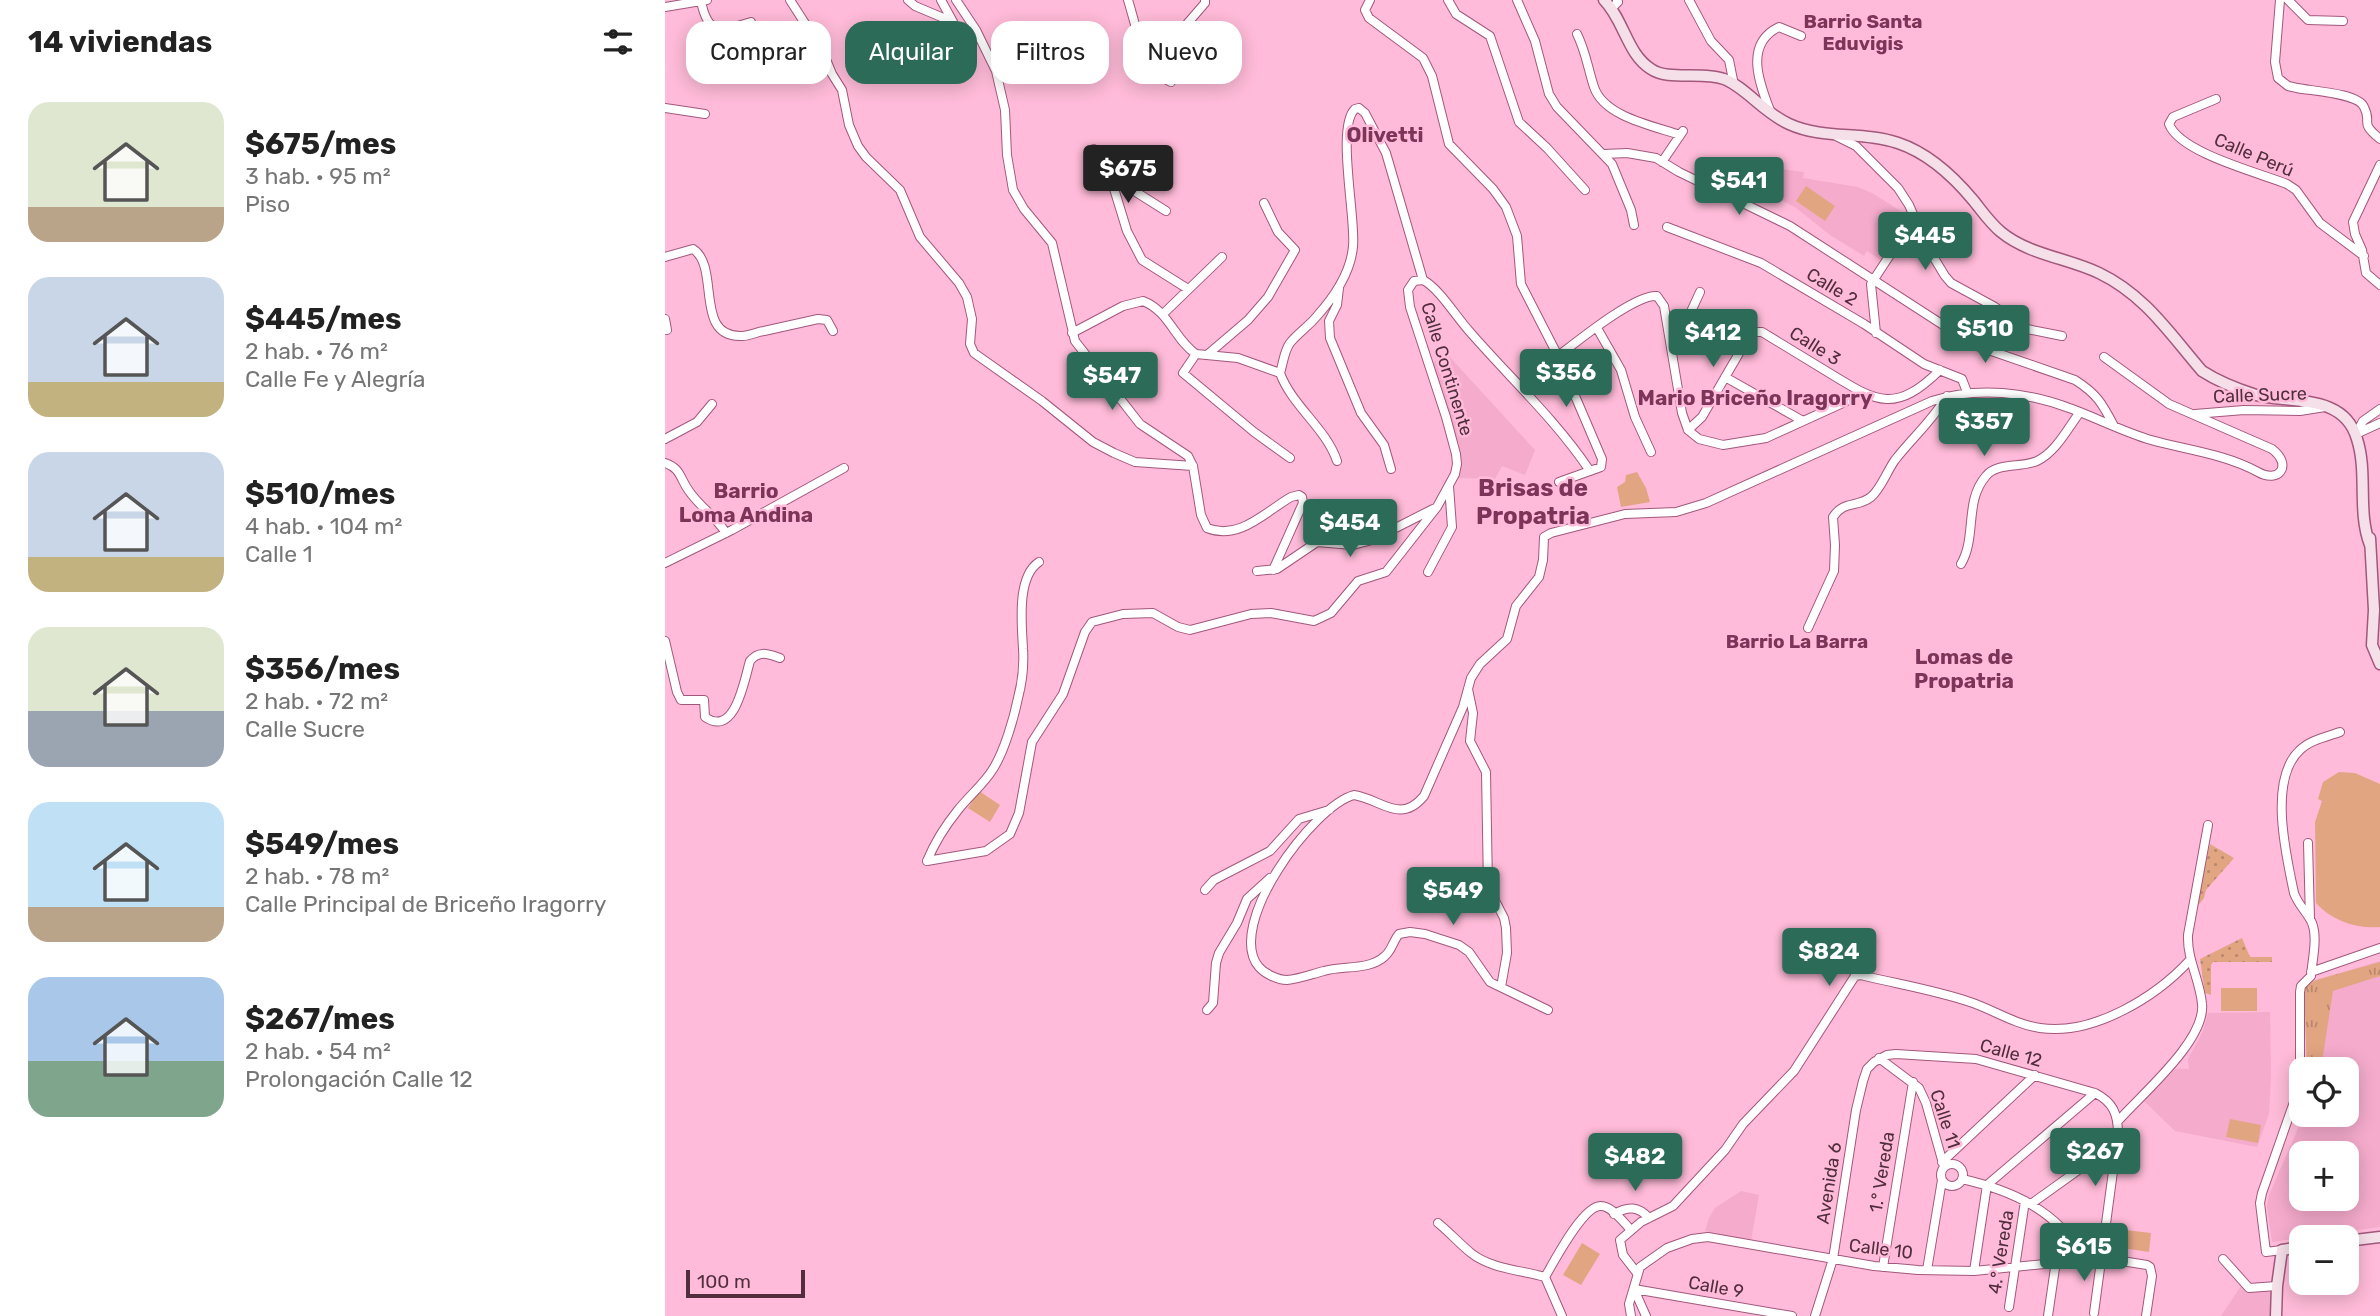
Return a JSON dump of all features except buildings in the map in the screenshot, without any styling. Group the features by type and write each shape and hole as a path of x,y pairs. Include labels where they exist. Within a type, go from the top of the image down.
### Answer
{"main road":[{"path":"1611,3 1634,51 1648,68 1662,74 1705,74 1726,79 1772,115 1806,131 1836,136 1871,137 1896,142 1916,151 1946,173 1993,224 2011,239 2100,273 2132,294 2160,318 2202,371 2213,378 2258,395 2329,406 2348,421 2356,434 2361,459 2364,505 2370,525 2374,610 2372,645 2380,664"},
{"path":"2359,1240 2380,1237"},
{"path":"2276,1316 2281,1250 2289,1249"}],"street":[{"path":"790,0 822,50 842,90 849,125 858,146 900,190 920,237 959,283 967,298 972,319 970,344 974,353 1042,401 1093,442 1114,453 1135,462 1193,466"},
{"path":"908,0 915,6 953,22 941,0"},
{"path":"955,0 977,30 996,71 1005,110 1007,155 1013,190 1024,209 1052,243 1072,333 1079,349 1128,411 1148,431 1182,450 1193,466 1203,523 1213,530 1226,532 1243,528 1291,497 1302,497 1303,503 1273,570"},
{"path":"1128,0 1148,61 1161,77 1171,82 1170,55 1181,33 1205,0"},
{"path":"1370,0 1365,10 1369,18 1415,51 1428,66 1449,144 1493,189 1506,207 1517,236 1521,284 1558,356 1602,459 1601,467 1559,482"},
{"path":"1448,0 1457,14 1490,36 1519,122 1585,190"},
{"path":"1517,0 1535,41 1553,101 1604,154 1618,176 1634,225"},
{"path":"1689,0 1711,41 1729,60 1734,85"},
{"path":"2280,0 2276,62 2278,78 2288,86 2360,101 2364,106 2367,127 2380,138"},
{"path":"2288,0 2308,20 2343,21"},
{"path":"665,7 704,1 704,16 707,21"},
{"path":"1772,115 1758,73 1758,50 1767,35 1779,27 1801,36"},
{"path":"1577,34 1588,58 1595,90 1609,105 1634,120 1681,133 1662,162"},
{"name":"Calle Perú","path":"2215,99 2173,117 2169,124 2171,129 2211,156 2287,184 2296,190 2320,223 2364,256"},
{"path":"665,107 705,114"},
{"path":"1337,461 1328,441 1285,386 1280,373 1288,346 1317,316 1340,285 1353,247 1347,157 1349,115 1355,108 1365,113 1386,153 1423,281"},
{"path":"1836,136 1856,146 1905,197 1927,248 1951,283 1995,307 2027,329 2062,336"},
{"path":"1094,149 1112,183 1127,231 1142,260 1188,289"},
{"path":"1604,154 1635,154 1656,158 1790,226 1973,345 2082,384 2098,397 2114,426"},
{"path":"2380,166 2353,222 2364,256 2365,273 2380,285"},
{"path":"1107,173 1166,211"},
{"path":"1207,355 1248,320 1268,297 1295,250 1278,232 1264,203"},
{"path":"1876,333 1871,304 1872,281 1914,218"},
{"name":"Calle 2","path":"1667,227 1761,263 1924,363 1962,379 1966,393"},
{"path":"665,257 692,249 700,254 710,308 716,323 727,334 743,336 818,318 827,320 833,331"},
{"path":"1163,314 1222,257"},
{"name":"Calle Continente","path":"1039,562 1030,573 1023,594 1020,622 1023,651 1018,698 998,760 943,831 927,860 986,850 1010,834 1019,813 1032,742 1063,694 1085,632 1098,618 1153,613 1178,627 1190,630 1251,614 1271,613 1314,621 1331,613 1358,581 1386,572 1437,507 1455,474 1456,454 1416,331 1408,297 1410,285 1414,281 1423,281 1434,288 1570,444 1590,471"},
{"path":"1340,285 1337,305 1329,321 1330,338 1361,413 1384,445 1391,469"},
{"path":"1672,354 1700,292"},
{"path":"1558,356 1642,298 1657,296 1664,306 1682,413 1688,430 1708,443 1734,444 1766,438 1859,392 1881,399 1901,397 1917,390 1940,370"},
{"path":"1072,333 1137,301 1149,304 1163,314 1196,354 1238,358 1280,373"},
{"path":"665,319 667,330"},
{"path":"1597,328 1621,370 1635,417 1651,452"},
{"name":"Calle 3","path":"1725,377 1749,336 1754,332 1762,332 1859,392"},
{"path":"1196,354 1184,373 1254,432 1290,457"},
{"path":"1548,1010 1486,978 1464,947 1410,932 1399,934 1388,953 1371,964 1330,969 1288,980 1261,970 1255,963 1250,946 1256,909 1275,875 1299,842 1329,810 1346,797 1354,795 1398,810 1419,802 1430,788 1463,707 1475,669 1507,639 1516,606 1539,577 1543,560 1542,542 1547,534 1626,514 1676,512 1706,503 1850,436 1947,396 1966,393 2014,395 2052,402 2156,441 2220,456 2264,476 2281,472 2283,461 2272,449 2169,404 2104,357"},
{"path":"1688,430 1702,417 1725,377 1803,421"},
{"path":"1808,628 1834,571 1836,545 1833,517 1843,506 1873,496 1896,460 1933,418 1947,396"},
{"path":"665,439 697,422 712,404"},
{"name":"Calle Sucre","path":"2192,414 2244,410 2300,411 2329,406"},
{"path":"2356,434 2363,421 2380,409"},
{"path":"1961,564 1970,535 1973,504 1986,475 1998,468 2040,460 2057,444 2080,412"},
{"path":"2356,434 2380,423"},
{"path":"665,463 681,474 688,491 726,533"},
{"path":"665,563 844,468"},
{"path":"1427,572 1452,527 1449,486"},
{"path":"1257,571 1273,570 1286,565 1317,542 1353,545 1361,543 1394,530 1437,507"},
{"path":"665,641 681,700 704,700 705,717 712,722 729,718 736,706 750,661 755,655 764,653 780,658"},
{"path":"1468,686 1473,713 1469,741 1486,772 1488,887 1504,918 1506,929 1507,953 1501,987"},
{"path":"2310,919 2294,893 2283,815 2282,785 2289,762 2299,751 2312,742 2340,732"},
{"path":"1205,890 1220,876 1269,851 1299,819 1329,810"},
{"path":"2118,1121 2183,1051 2199,1026 2203,1008 2201,990 2187,951 2208,825"},
{"path":"2308,844 2310,919 2314,934 2311,974"},
{"path":"1207,1010 1213,1003 1219,953 1237,923 1247,899 1254,890 1275,875"},
{"path":"2281,1250 2266,1252 2260,1203 2300,1085 2301,986 2311,974 2380,948"},
{"path":"1631,1316 1629,1304 1637,1273 1627,1262 1620,1245 1621,1240 1630,1230 1673,1206 1725,1150 1743,1124 1794,1071 1854,976 1861,975 1970,1002 2024,1024 2063,1029 2107,1017 2142,1000 2170,981 2190,960"},
{"name":"Calle 12","path":"1879,1058 1896,1054 1959,1056 2095,1093"},
{"name":"Calle 11","path":"1879,1058 1919,1088 1926,1103 1943,1164 1942,1180 1951,1186 1958,1185 1963,1172 1953,1164 1943,1164"},
{"name":"Avenida 6","path":"1815,1316 1833,1259 1861,1091 1867,1069 1879,1058"},
{"path":"1943,1164 2035,1075"},
{"name":"1.° Vereda","path":"1883,1266 1913,1082"},
{"path":"1974,1271 1987,1185 2095,1093 2112,1106 2118,1121 2103,1258 2094,1313"},
{"name":"4.° Vereda","path":"2009,1307 2028,1203 2116,1143"},
{"path":"1927,1270 1942,1180"},
{"name":"Calle 11","path":"1962,1180 1987,1185 2028,1203 2064,1230 2083,1258"},
{"path":"1545,1277 1580,1220 1592,1208 1599,1205 1608,1208 1630,1230"},
{"path":"1614,1214 1623,1208 1633,1207 1649,1218"},
{"path":"1438,1223 1469,1252 1481,1259 1545,1277"},
{"name":"Calle 10","path":"1637,1273 1640,1267 1656,1254 1701,1237 1833,1259 1927,1270 1974,1271 2103,1258 2150,1267 2152,1276 2146,1316"},
{"path":"2223,1259 2249,1288 2277,1286"},
{"path":"2048,1316 2056,1261"},
{"path":"1545,1277 1562,1316"},
{"path":"1634,1289 1646,1316"},
{"name":"Calle 9","path":"1634,1289 1792,1316"}],"shaded area":[{"path":"1772,168 1804,172 1803,178 1858,187 1910,217 1881,260 1867,251 1864,256 1830,235 1796,208 1761,189"},
{"path":"1447,354 1535,450 1525,475 1502,466 1495,479 1458,478 1459,445 1430,364"},
{"path":"2380,961 2380,1227 2359,1230 2359,1225 2289,1225 2289,1240 2272,1242 2267,1206 2269,1195 2289,1149 2289,1211 2359,1211 2359,1141 2292,1141 2299,1127 2359,1127 2359,1057 2307,1057 2304,986"},
{"path":"2270,1012 2269,1114 2257,1147 2175,1131 2144,1101 2175,1069 2189,1069 2188,1059 2203,1031 2208,1013"},
{"path":"1741,1191 1759,1195 1751,1241 1705,1231 1715,1208"},
{"path":"2241,1286 2249,1291 2273,1290 2272,1316 2221,1316"}],"green space":[{"path":"1806,186 1835,206 1825,221 1796,201"},
{"path":"1637,472 1650,502 1621,507 1617,487 1625,482 1626,475"},
{"path":"2339,772 2355,773 2380,784 2380,927 2363,927 2345,922 2330,915 2316,903 2315,822 2322,801 2318,799 2323,782"},
{"path":"979,791 1000,805 990,822 968,808"},
{"path":"2210,844 2234,858 2206,890 2204,898 2196,908"},
{"path":"2242,938 2250,957 2272,957 2272,962 2213,962 2211,995 2205,993 2200,959"},
{"path":"2380,962 2380,976 2333,991 2323,1057 2307,1057 2304,987 2316,980"},
{"path":"2221,988 2257,988 2257,1011 2221,1011"},
{"path":"2230,1119 2261,1125 2258,1143 2226,1137"},
{"path":"2117,1229 2151,1233 2149,1252 2115,1247"},
{"path":"1582,1243 1600,1254 1581,1285 1563,1275"}],"district":[{"name":"Barrio Santa Eduvigis","path":"1863,32"},
{"name":"Olivetti","path":"1385,134"},
{"name":"Mario Briceño Iragorry","path":"1755,397"},
{"name":"Barrio Loma Andina","path":"746,502"},
{"name":"Brisas de Propatria","path":"1533,502"},
{"name":"Barrio La Barra","path":"1797,641"},
{"name":"Lomas de Propatria","path":"1964,668"}]}
